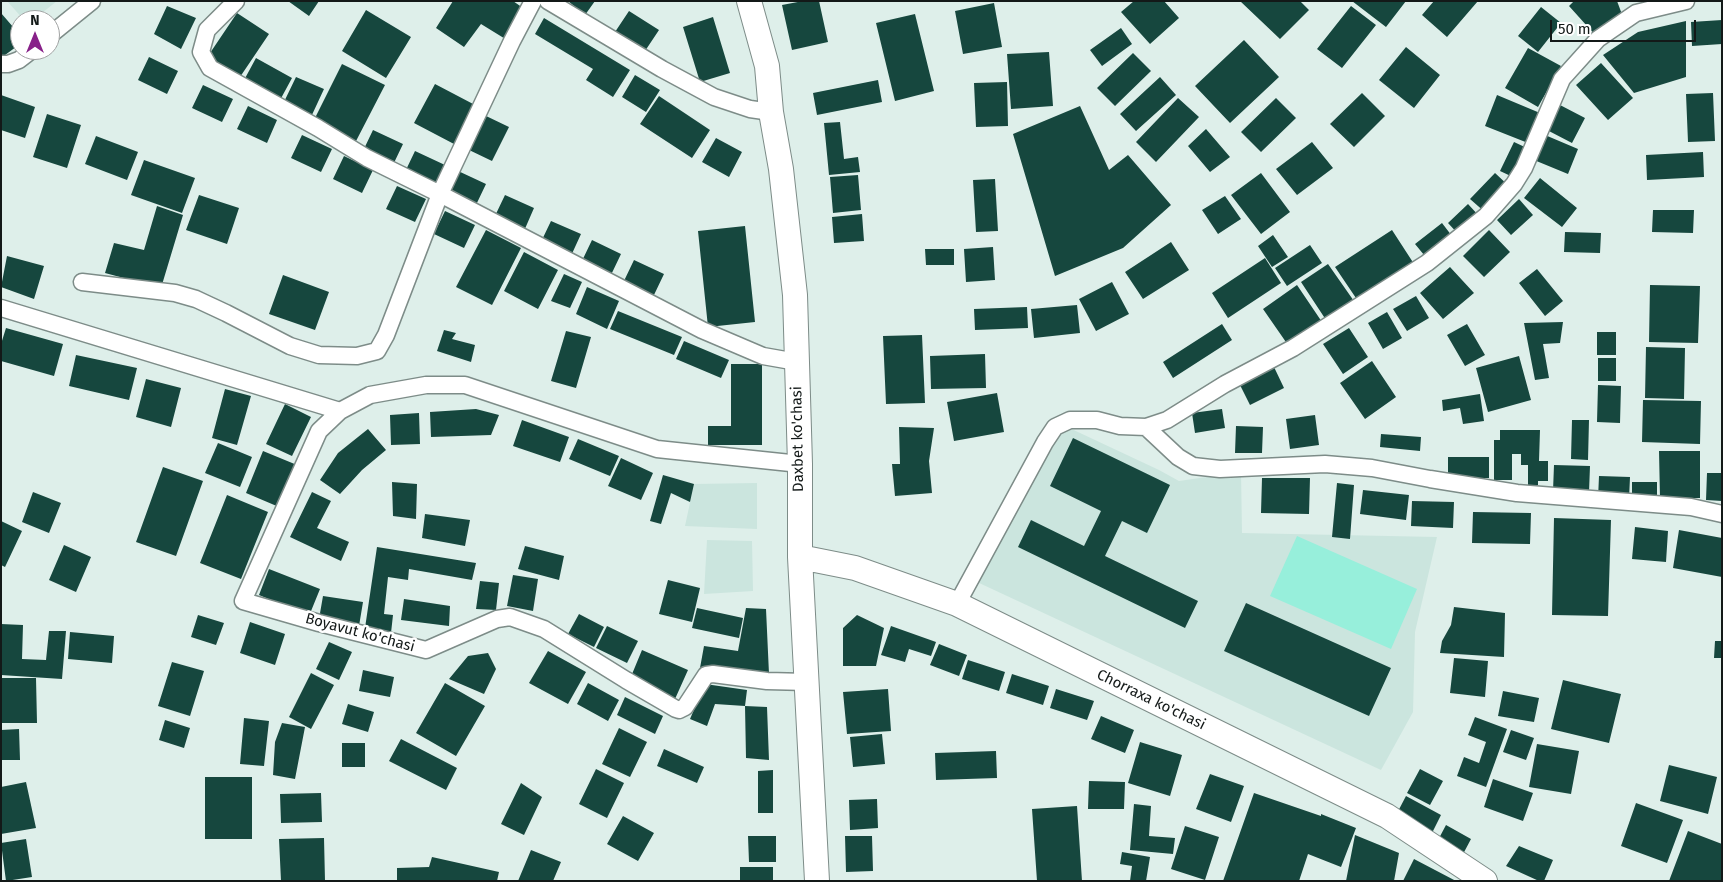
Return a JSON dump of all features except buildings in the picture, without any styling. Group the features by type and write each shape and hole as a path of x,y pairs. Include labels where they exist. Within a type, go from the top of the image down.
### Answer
{"main road":[{"name":"Daxbet ko'chasi","path":"749,1 767,66 771,112 781,169 795,295 800,464 800,557 817,881"},
{"name":"Chorraxa ko'chasi","path":"800,557 855,568 957,604 1387,816 1485,881"}],"street":[{"path":"60,27 92,1"},
{"path":"236,1 207,30 201,52 210,68 318,128 367,158 702,330 763,356 797,362"},
{"path":"82,282 175,293 196,299 290,346 319,355 358,356 377,351 386,335 440,194 512,41 533,1"},
{"path":"548,1 662,69 714,97 750,109 771,112"},
{"path":"957,604 1055,427 1070,420 1097,420 1120,426 1146,428 1167,420 1225,384 1293,348 1427,263 1486,216 1514,184 1524,168 1562,79 1598,39 1636,13 1686,1"},
{"path":"1,64 8,64 19,60"},
{"path":"1,308 345,408 370,395 426,385 466,385 656,449 800,464"},
{"name":"Boyavut ko'chasi","path":"345,408 319,431 243,601 319,623 426,650 497,620 510,617 544,629 626,680 679,710 685,707 706,675 713,674 767,681 807,682"},
{"path":"1146,428 1178,457 1194,466 1220,469 1325,464 1372,468 1517,493 1691,507 1722,514"}],"shaded area":[{"path":"7,1 57,1 46,10 15,10"},
{"path":"1063,425 1179,481 1241,472 1242,533 1437,537 1415,632 1413,712 1381,770 977,582"},
{"path":"757,483 757,529 685,526 694,484"},
{"path":"707,540 752,541 753,591 704,594"}],"green space":[{"path":"1297,536 1417,589 1391,649 1270,596"}]}
